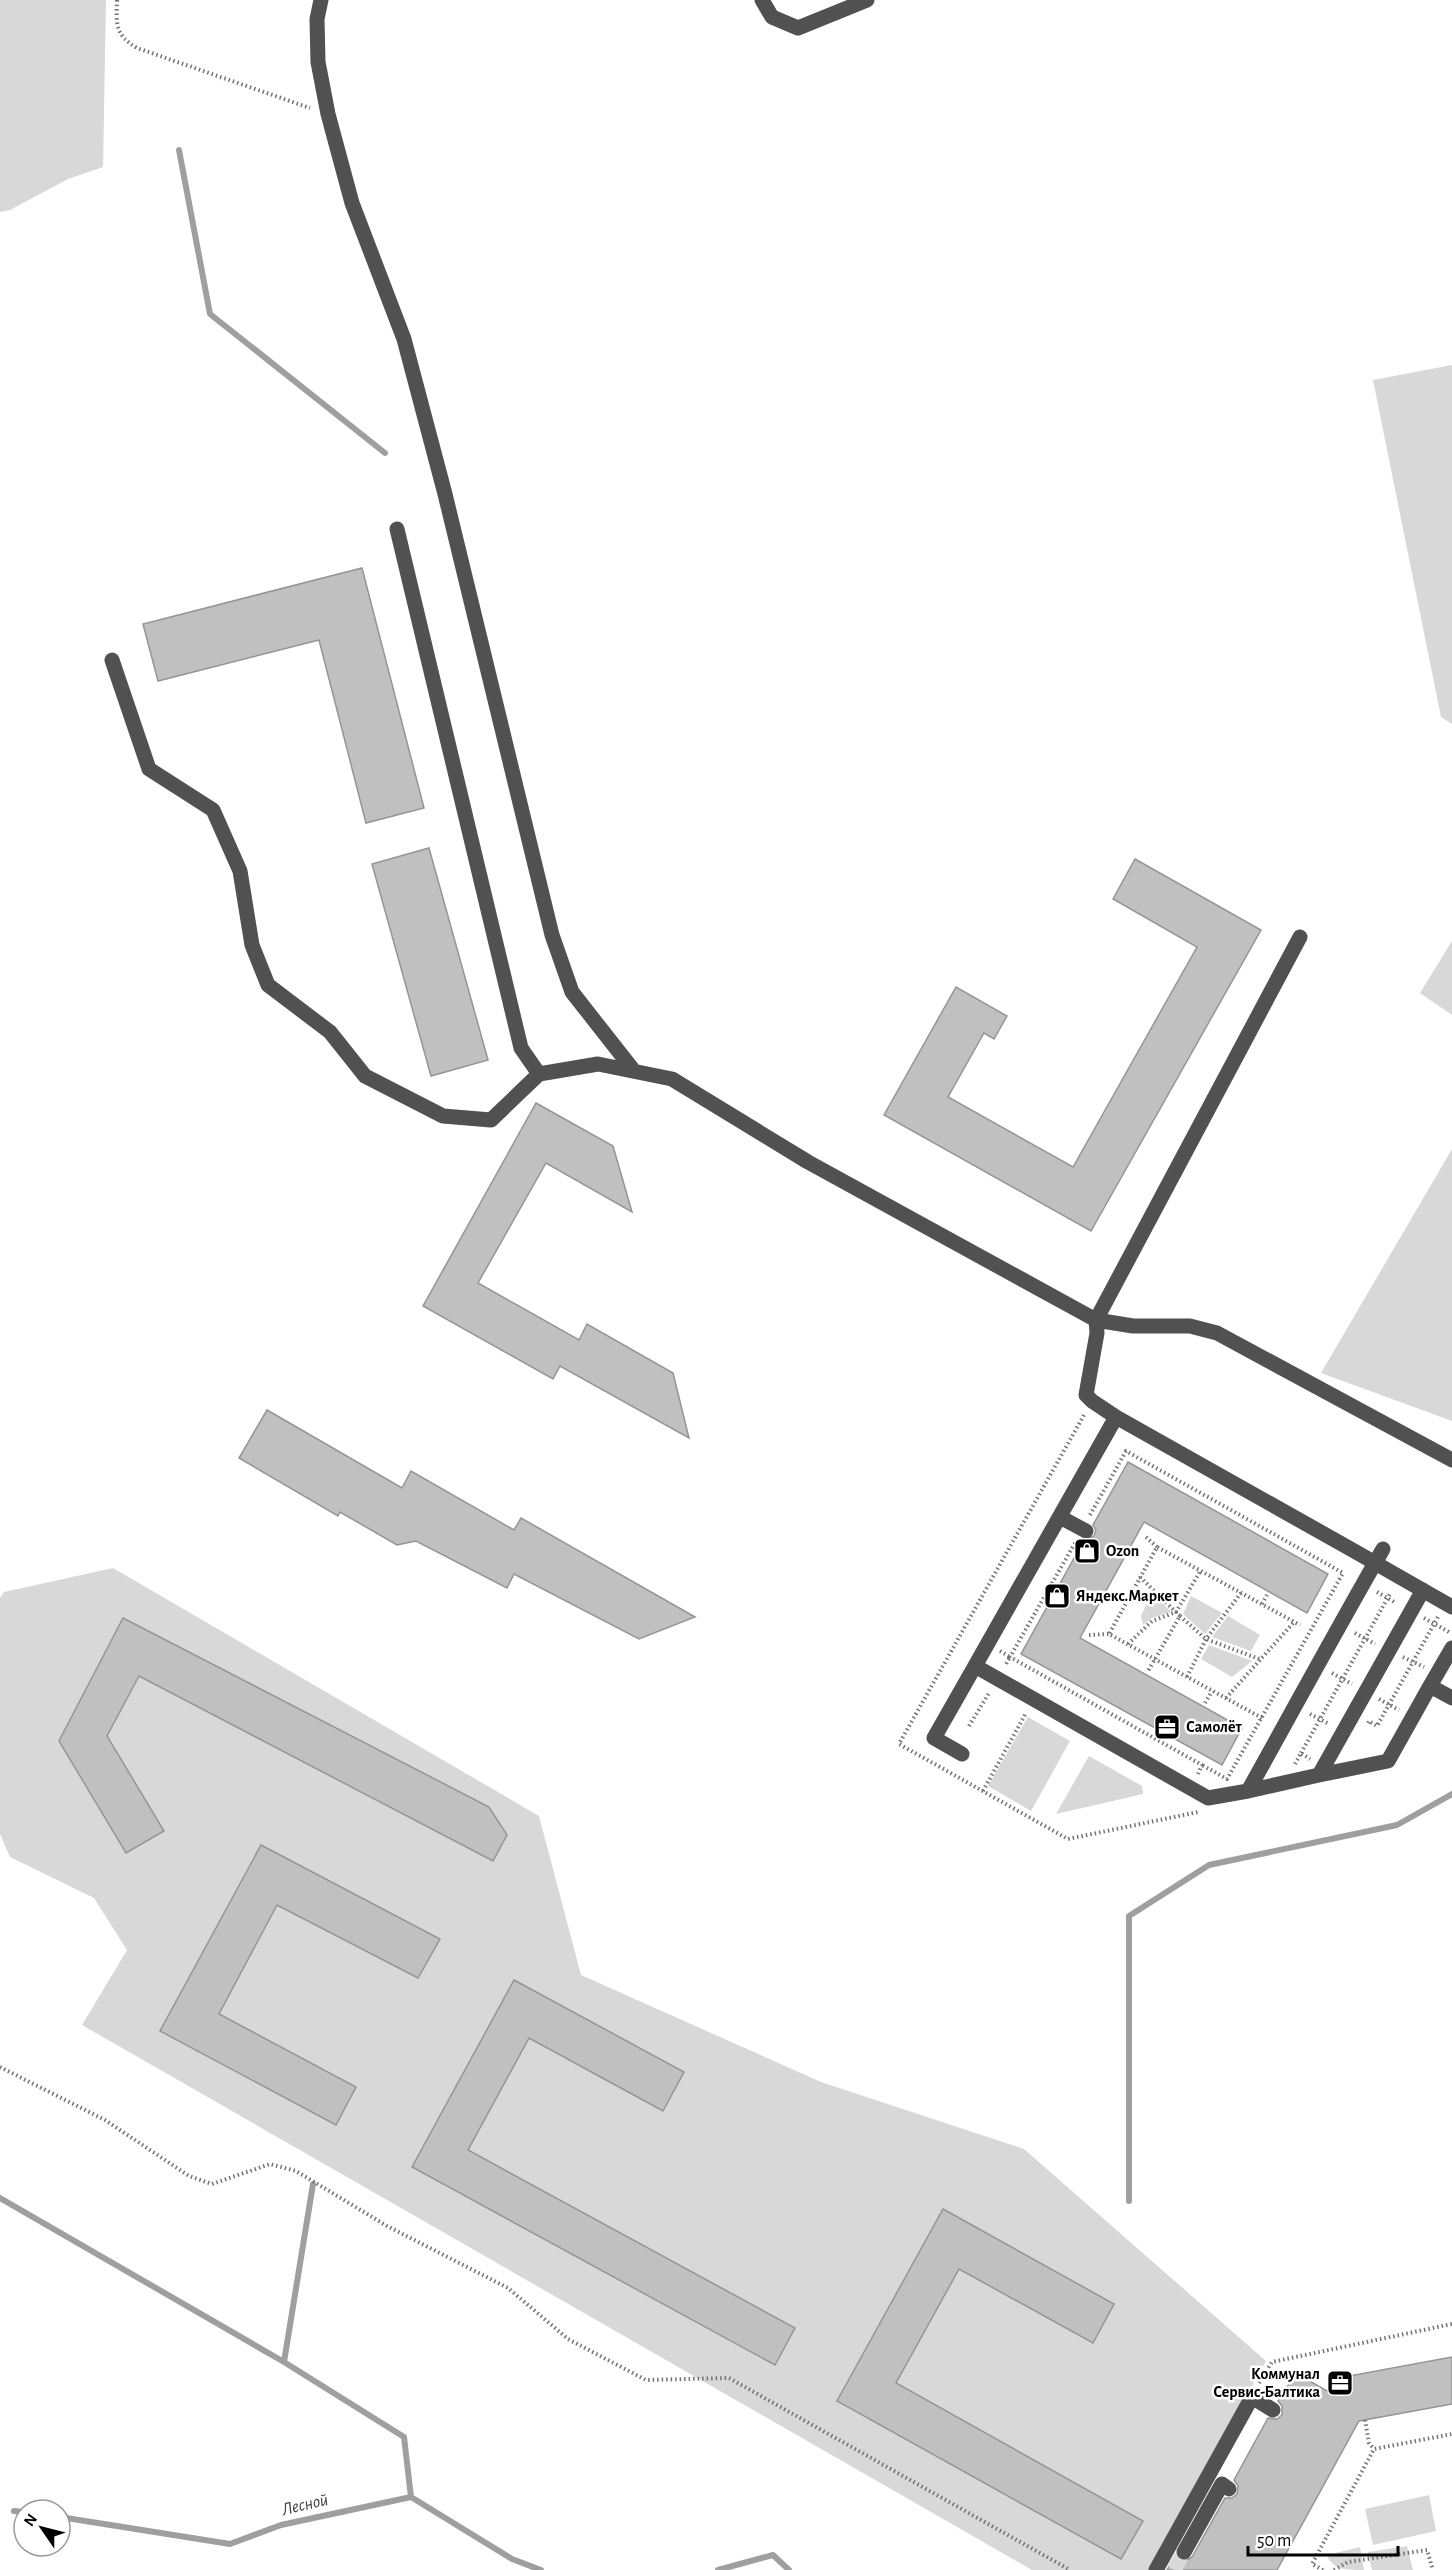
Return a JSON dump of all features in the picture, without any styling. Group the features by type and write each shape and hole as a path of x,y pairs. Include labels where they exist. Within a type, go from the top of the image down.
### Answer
{"lane":[{"path":"321,0 317,20 318,62 328,114 352,203 404,339 445,494 552,935 572,992 634,1071"},
{"path":"762,0 772,17 798,28 867,0"},
{"path":"397,529 520,1048 539,1074"},
{"path":"112,660 149,769 213,810 240,871 252,945 268,985 330,1032 365,1076 443,1116 490,1120 539,1074 598,1064 672,1079 808,1162 1096,1320 1133,1326 1190,1326 1216,1333 1452,1460"},
{"path":"1300,937 1096,1320 1097,1334 1086,1395 1116,1417 1380,1556 1400,1577 1452,1607"},
{"path":"962,1754 934,1738 1116,1417"},
{"path":"1060,1516 1084,1530"},
{"path":"1248,1791 1380,1556"},
{"path":"1319,1775 1423,1590"},
{"path":"975,1666 1208,1798 1388,1761 1452,1648"},
{"path":"1430,1686 1452,1698"},
{"path":"1156,2570 1252,2397 1273,2410"},
{"path":"1184,2552 1222,2484 1229,2489"}],"path":[{"path":"117,0 116,23 124,40 137,48 328,114"},
{"path":"1092,1401 899,1744 1068,1839 1205,1811"},
{"path":"1126,1451 1343,1573 1227,1779 1203,1765 1010,1657 1084,1530 1126,1451"},
{"path":"1146,1537 1157,1546 1300,1625"},
{"path":"1109,1634 1157,1546"},
{"path":"1148,1671 1201,1570"},
{"path":"1140,1577 1206,1639 1262,1660"},
{"path":"1301,1753 1400,1577"},
{"path":"1187,1677 1206,1639 1241,1593"},
{"path":"1262,1604 1267,1595"},
{"path":"1128,1644 1152,1621 1178,1614"},
{"path":"1226,1698 1294,1622"},
{"path":"1089,1635 1109,1634 1251,1712"},
{"path":"969,1726 998,1679"},
{"path":"1205,1703 1212,1690"},
{"path":"983,1791 1034,1700"},
{"path":"1190,1788 1203,1765"},
{"path":"0,2067 105,2120 189,2176 212,2184 270,2164 296,2170 387,2226 508,2288 568,2339 646,2380 729,2378 1070,2570"},
{"path":"1252,2397 1272,2362 1452,2324"},
{"path":"1365,2420 1369,2444 1374,2450"},
{"path":"1323,2570 1312,2564 1374,2450 1452,2434"},
{"path":"1334,2570 1348,2562 1427,2550 1433,2570"}],"shaded area":[{"path":"0,0 106,0 103,167 68,179 10,210 0,212"},
{"path":"1452,365 1452,724 1441,717 1373,380"},
{"path":"1452,941 1452,1015 1420,993"},
{"path":"1452,1149 1452,1421 1321,1373"},
{"path":"113,1568 539,1816 581,1975 821,2082 1024,2149 1266,2361 1149,2570 1032,2570 82,2025 127,1950 94,1898 10,1857 0,1834 0,1598 4,1592"},
{"path":"1152,1592 1171,1612 1152,1618 1143,1625 1141,1616"},
{"path":"1191,1596 1222,1613 1205,1634 1183,1614"},
{"path":"1228,1616 1260,1635 1251,1651 1212,1637"},
{"path":"1209,1645 1252,1661 1232,1677 1201,1659"},
{"path":"1028,1717 1070,1741 1031,1811 988,1786"},
{"path":"1089,1756 1142,1786 1143,1794 1056,1814"},
{"path":"1429,2495 1436,2531 1373,2545 1365,2509"},
{"path":"1407,2546 1413,2570 1372,2570 1368,2552"},
{"path":"1360,2547 1364,2570 1336,2566 1332,2564 1327,2555"}],"building":[{"path":"362,568 424,808 366,823 319,640 158,681 143,624"},
{"path":"429,848 488,1060 431,1076 372,864"},
{"path":"1135,859 1261,930 1091,1231 884,1115 956,987 1007,1016 994,1039 984,1033 948,1097 1073,1167 1197,947 1113,899"},
{"path":"536,1103 613,1146 632,1212 546,1163 478,1283 579,1340 587,1324 673,1373 689,1438 560,1366 553,1379 423,1306"},
{"path":"267,1410 402,1488 411,1471 514,1530 521,1518 695,1617 639,1639 514,1574 507,1588 416,1541 397,1545 340,1512 338,1516 239,1458"},
{"path":"1128,1462 1328,1574 1307,1613 1144,1522 1080,1638 1242,1728 1222,1765 1021,1654 1084,1540 1094,1536 1096,1530 1093,1525"},
{"path":"123,1618 489,1807 507,1835 493,1861 139,1676 107,1736 164,1831 126,1853 59,1741"},
{"path":"261,1845 440,1939 418,1978 277,1905 219,2014 356,2087 336,2125 160,2031"},
{"path":"514,1980 684,2072 663,2111 529,2038 468,2150 795,2328 775,2365 412,2167"},
{"path":"943,2209 1114,2304 1093,2343 959,2269 896,2383 1143,2521 1121,2559 837,2401"},
{"path":"1452,2357 1452,2404 1359,2421 1277,2570 1167,2570 1175,2556 1184,2562 1192,2557 1225,2498 1232,2498 1237,2494 1238,2486 1234,2480 1268,2418 1277,2419 1282,2415 1282,2406 1278,2401 1296,2373 1327,2391 1332,2382 1350,2379 1349,2376"}],"waterway":[{"path":"179,150 210,314 385,453"},
{"path":"1129,2201 1129,1916 1209,1865 1397,1825 1452,1794"},
{"path":"284,2362 313,2184"},
{"path":"0,2198 284,2362 404,2437 411,2497"},
{"name":"Лесной","path":"72,2519 230,2544 281,2525 411,2497 512,2559 541,2570"},
{"name":"Лесной","path":"718,2570 773,2555 789,2570"}],"tunnel":[{"path":"1174,2570 1184,2552"}],"place":[{"name":"Ozon","path":"1087,1551"},
{"name":"Яндекс.Маркет","path":"1057,1596"},
{"name":"Самолёт","path":"1167,1727"},
{"name":"Коммунал Сервис-Балтика","path":"1340,2383"}]}
